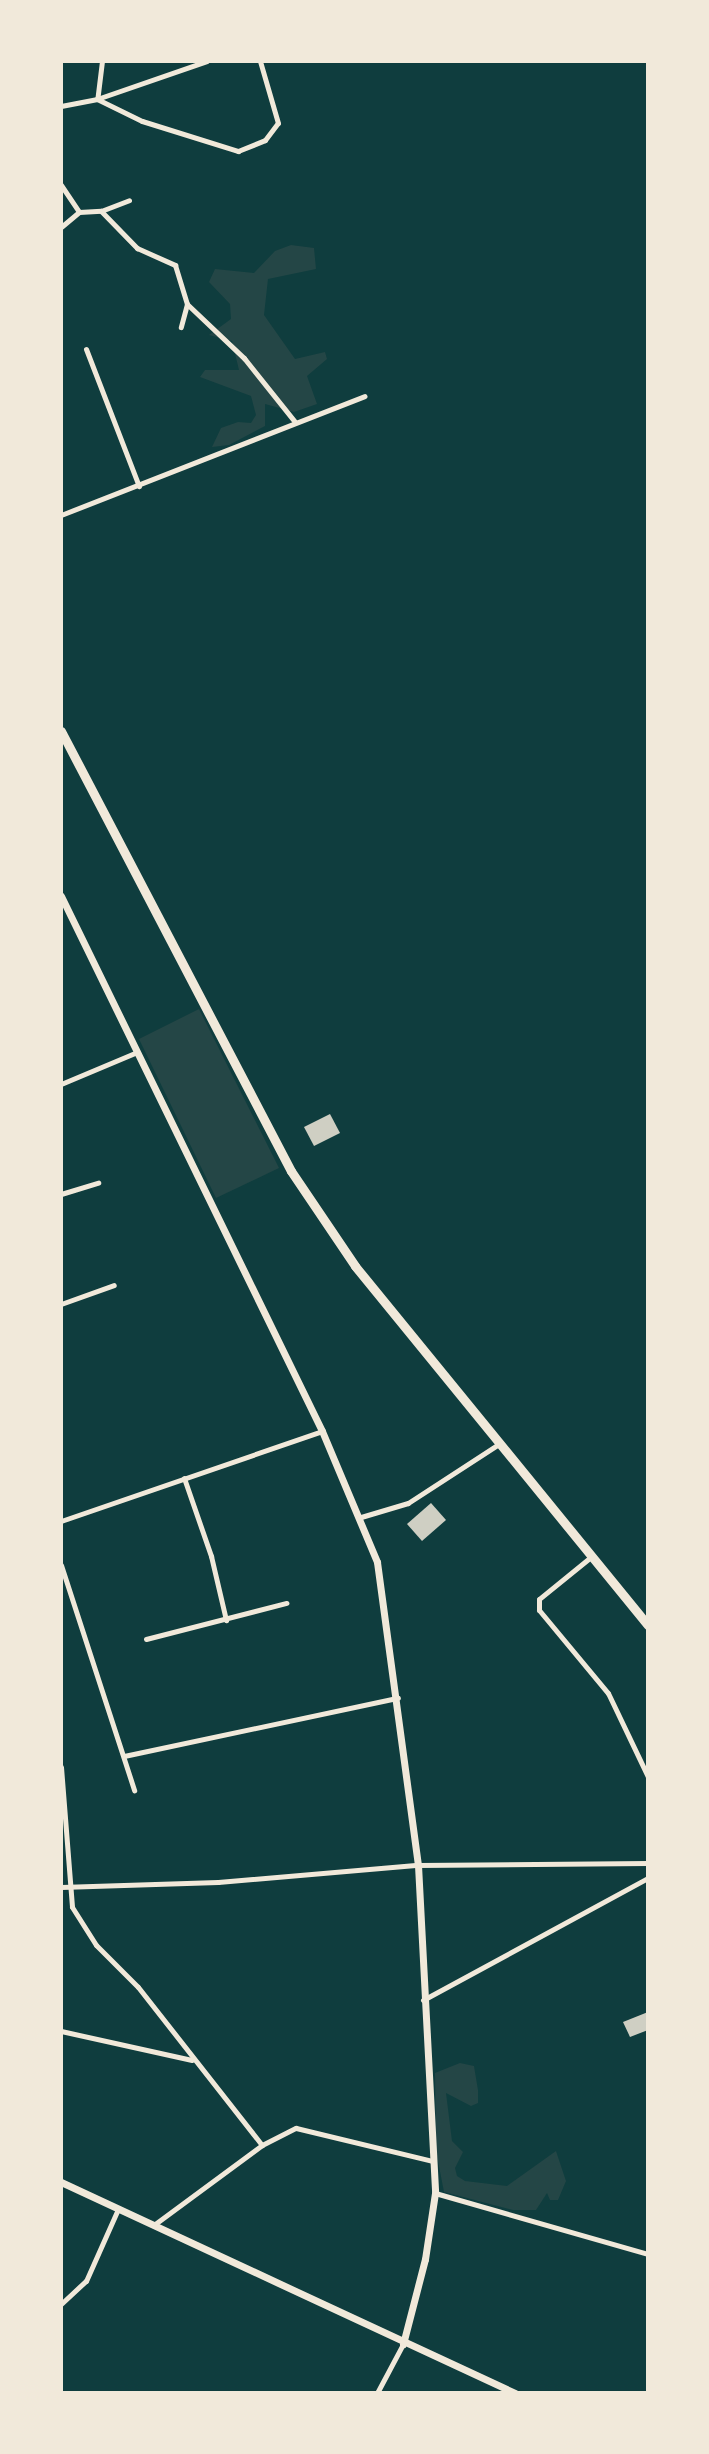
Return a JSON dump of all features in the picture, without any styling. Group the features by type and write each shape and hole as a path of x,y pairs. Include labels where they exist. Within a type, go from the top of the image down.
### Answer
{"highway":[{"path":"61,731 291,1171 355,1266 648,1625"}],"street":[{"path":"97,99 102,61"},
{"path":"61,106 97,99 207,61"},
{"path":"97,99 142,121 238,152 265,140 278,123 260,61"},
{"path":"61,185 79,212"},
{"path":"61,227 79,212 101,211 129,200"},
{"path":"101,211 137,248 154,260 175,265 187,304 244,358 295,422"},
{"path":"181,327 187,304"},
{"path":"86,349 139,486"},
{"path":"61,515 365,396"},
{"path":"61,895 323,1431 361,1517 377,1562 398,1698 418,1865 435,2193 425,2259 403,2344 377,2393"},
{"path":"61,1084 137,1052"},
{"path":"61,1194 98,1182"},
{"path":"61,1304 114,1285"},
{"path":"61,1521 323,1431"},
{"path":"361,1517 408,1503 499,1444"},
{"path":"184,1478 211,1556 226,1620"},
{"path":"592,1556 540,1599 539,1610 608,1693 648,1777"},
{"path":"61,1565 134,1790"},
{"path":"146,1639 286,1603"},
{"path":"124,1756 398,1698"},
{"path":"61,1767 68,1807 64,1887 72,1907 96,1945 138,1987 192,2060 262,2145"},
{"path":"64,1887 218,1881 418,1865 648,1863"},
{"path":"423,2000 648,1878"},
{"path":"61,2031 192,2060"},
{"path":"155,2224 262,2145 296,2128 432,2161"},
{"path":"61,2182 155,2224 403,2344 515,2393"},
{"path":"435,2193 648,2254"},
{"path":"61,2304 86,2281 118,2209"}],"shaded area":[{"path":"291,245 314,248 316,269 268,279 264,315 295,359 325,352 327,359 307,376 317,404 294,412 265,404 265,426 229,445 212,447 221,428 238,422 251,423 256,415 251,396 200,377 205,370 239,370 232,341 209,335 231,319 230,304 209,282 215,269 254,273 275,251"},
{"path":"199,1009 279,1168 216,1198 139,1039"},
{"path":"460,2063 474,2066 478,2103 471,2106 446,2093 452,2141 463,2152 455,2168 457,2176 465,2181 507,2186 556,2151 566,2181 558,2200 550,2200 547,2193 536,2210 513,2210 444,2192 436,2151 435,2073"}],"building":[{"path":"330,1114 340,1133 314,1146 304,1127"},
{"path":"431,1503 446,1520 422,1541 407,1524"},
{"path":"648,2012 648,2030 630,2037 623,2022"}]}
